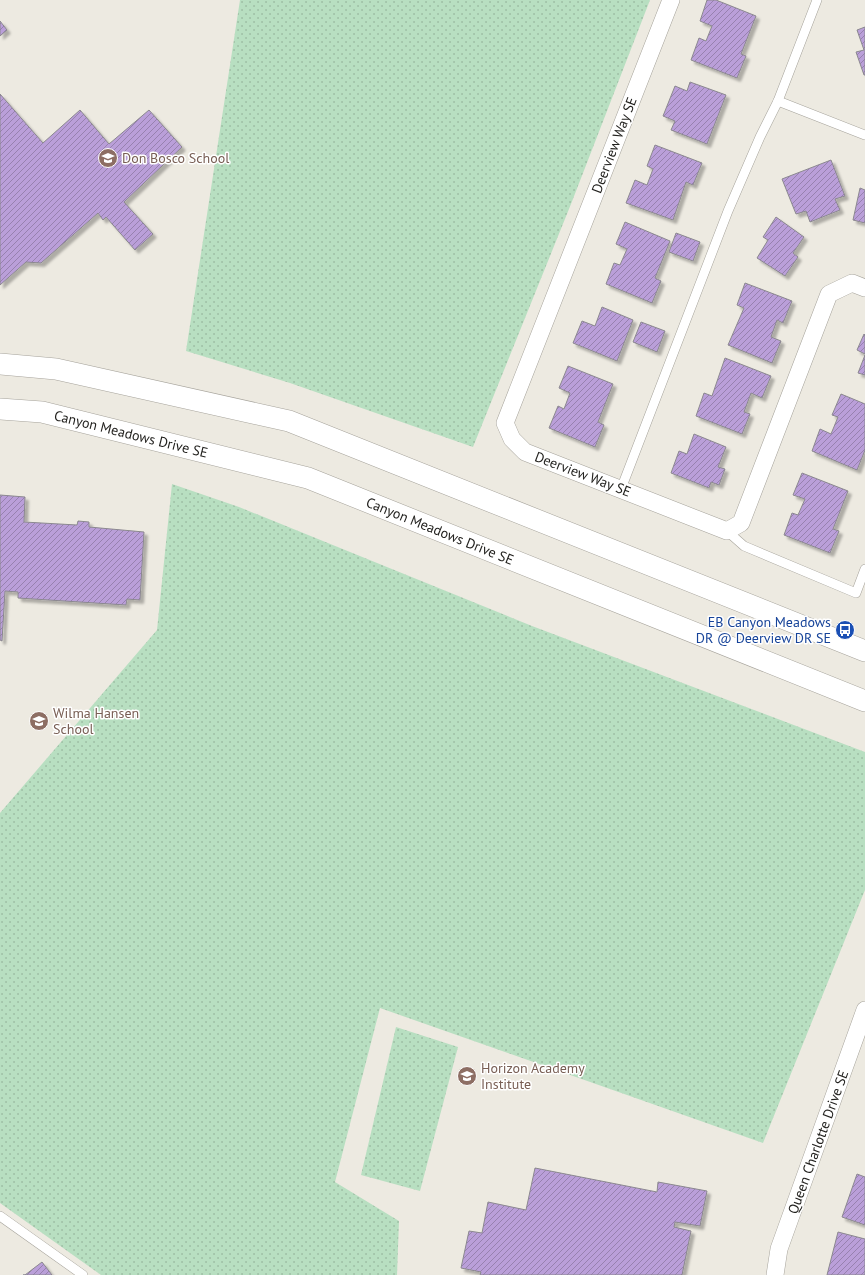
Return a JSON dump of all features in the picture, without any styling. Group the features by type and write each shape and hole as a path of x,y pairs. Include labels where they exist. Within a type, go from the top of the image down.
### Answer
{"street":[{"name":"Deerview Way SE","path":"671,0 505,424 512,439 525,452 727,531"},
{"path":"727,531 741,523 829,294 852,283 865,288"},
{"path":"0,364 56,369 288,421 865,652"},
{"name":"Canyon Meadows Drive SE","path":"0,409 42,412 308,478 865,701"},
{"name":"Queen Charlotte Drive SE","path":"775,1275 779,1249 865,1010"}],"lane":[{"path":"621,489 728,211 760,137 778,101 817,0"},
{"path":"778,101 865,135"},
{"path":"727,531 744,546 856,593 865,569"},
{"path":"0,1216 83,1275"}],"green space":[{"path":"240,0 650,0 571,204 473,447 290,383 186,351"},
{"path":"172,484 239,507 532,626 865,752 865,890 763,1143 380,1008 335,1182 399,1221 397,1275 101,1275 0,1203 0,813 157,630"},
{"path":"396,1027 458,1047 420,1191 361,1175"}],"building":[{"path":"707,0 716,0 756,16 741,54 746,56 737,78 691,60 699,38 706,41 712,26 700,21"},
{"path":"0,21 7,30 0,36"},
{"path":"865,27 864,75 856,52 864,50 857,30"},
{"path":"690,82 726,95 707,144 671,130 675,121 663,116 675,86 687,91"},
{"path":"0,94 43,143 80,110 109,144 149,110 182,147 124,202 153,234 135,250 106,217 103,220 98,213 41,263 26,262 0,285"},
{"path":"655,145 702,163 693,185 686,182 673,220 626,203 635,180 647,185 653,169 647,166"},
{"path":"831,160 845,196 835,199 840,210 810,222 806,211 796,214 782,179"},
{"path":"860,188 865,190 865,223 853,220"},
{"path":"776,217 804,237 793,253 798,257 785,276 757,258 768,240 763,237"},
{"path":"625,222 670,241 655,278 661,281 652,303 606,284 614,263 620,265 627,249 616,244"},
{"path":"676,233 700,242 693,261 669,252"},
{"path":"745,283 792,301 783,323 777,320 771,337 781,341 772,363 728,345 744,308 737,305"},
{"path":"602,307 633,320 617,361 573,343 582,321 595,326"},
{"path":"641,322 665,331 657,352 633,342"},
{"path":"864,334 865,335 865,354 857,350"},
{"path":"865,355 865,375 858,373"},
{"path":"725,358 771,376 762,398 751,393 744,412 750,414 742,434 696,416 704,393 712,396"},
{"path":"568,366 613,384 598,422 604,425 595,447 549,428 558,406 564,409 570,393 559,388"},
{"path":"841,394 865,404 865,450 857,470 812,451 820,429 831,434 838,417 832,415"},
{"path":"694,434 726,447 718,467 725,469 719,485 711,482 709,488 671,473 679,451 687,454"},
{"path":"802,473 848,491 833,529 839,531 830,553 784,535 792,513 798,515 805,499 793,495"},
{"path":"0,495 25,497 24,522 77,525 78,521 89,522 89,527 144,532 140,600 127,599 126,605 18,598 18,592 5,591 2,641 0,640"},
{"path":"535,1168 657,1192 658,1182 707,1191 700,1226 675,1222 674,1227 691,1231 682,1275 480,1275 481,1272 461,1268 469,1231 482,1233 488,1202 526,1210"},
{"path":"857,1174 865,1177 865,1225 842,1217"},
{"path":"838,1232 865,1239 865,1275 827,1275"},
{"path":"42,1262 52,1275 25,1275"}],"place":[{"name":"Don Bosco School","path":"108,158"},
{"name":"EB Canyon Meadows DR @ Deerview DR SE","path":"845,630"},
{"name":"Wilma Hansen School","path":"39,721"},
{"name":"Horizon Academy Institute","path":"467,1076"}]}
